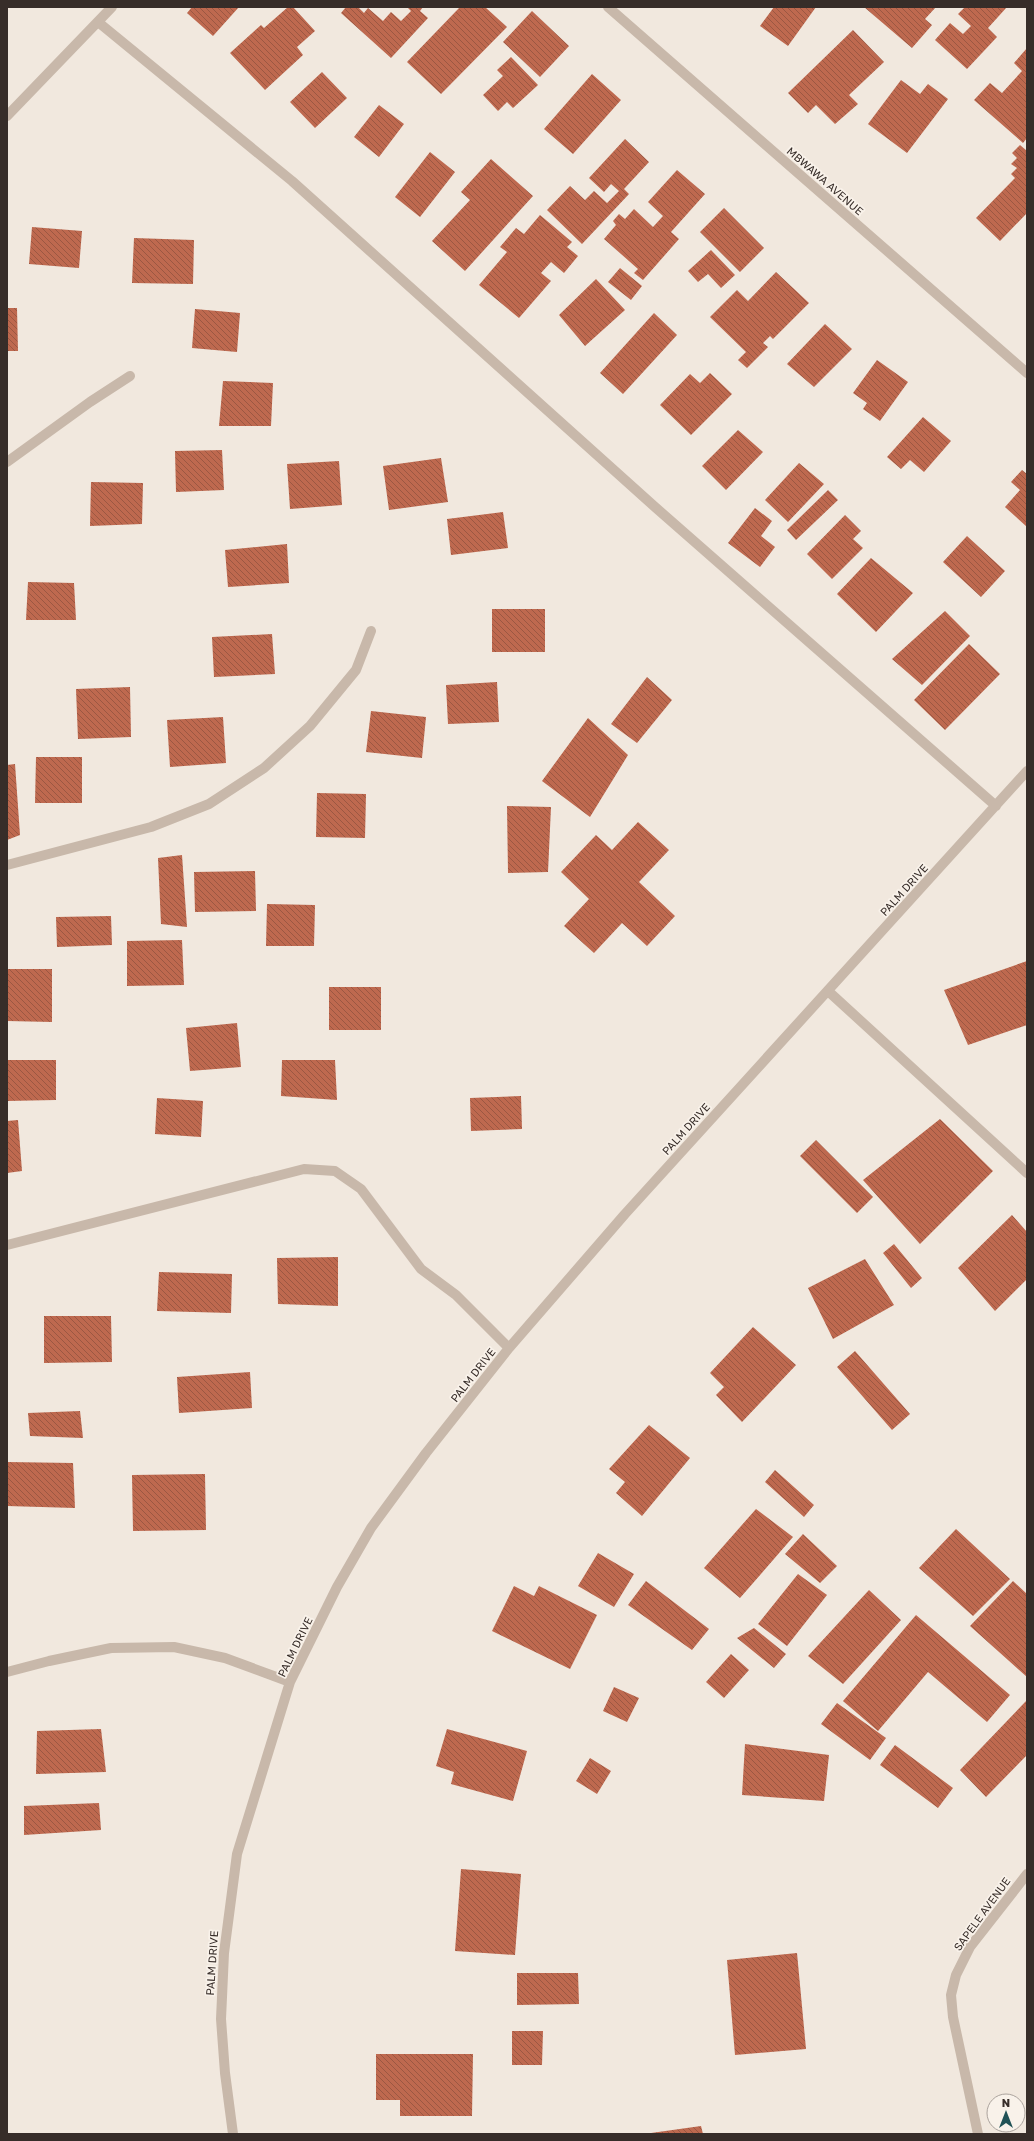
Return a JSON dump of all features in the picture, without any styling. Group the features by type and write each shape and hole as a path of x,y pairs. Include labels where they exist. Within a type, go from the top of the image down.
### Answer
{"street":[{"path":"7,116 112,7"},
{"name":"MBWAWA AVENUE","path":"608,7 1027,373"},
{"path":"98,22 292,181 667,517 996,806"},
{"path":"7,462 90,402 130,376"},
{"path":"7,865 151,827 208,804 264,768 310,726 356,670 371,631"},
{"name":"PALM DRIVE","path":"233,2134 221,2019 224,1953 229,1901 237,1854 290,1682 337,1587 370,1528 426,1453 509,1348 625,1214 1027,771"},
{"path":"828,991 1027,1174"},
{"path":"7,1245 304,1169 335,1171 361,1189 420,1269 456,1295 509,1348"},
{"path":"7,1672 49,1661 111,1648 174,1647 225,1658 290,1682"},
{"name":"SAPELE AVENUE","path":"978,2134 953,2017 951,1994 956,1975 970,1947 1027,1874"}],"building":[{"path":"192,7 239,7 213,36 187,13"},
{"path":"288,7 293,7 315,31 297,47 303,55 265,90 230,53 261,25 264,28"},
{"path":"346,7 358,7 364,13 368,8 383,21 391,12 401,21 411,11 407,7 423,7 420,11 428,18 391,58 341,13"},
{"path":"460,7 485,7 507,27 441,94 407,62"},
{"path":"774,7 816,7 788,46 760,26"},
{"path":"864,7 936,7 925,19 932,25 912,48"},
{"path":"965,7 1007,7 988,28 997,37 967,69 935,40 950,23 963,34 971,26 958,14"},
{"path":"532,11 569,46 540,77 503,42"},
{"path":"853,30 884,62 849,95 858,104 835,124 816,105 808,113 788,93"},
{"path":"1027,48 1027,138 1023,143 974,100 990,83 1002,93 1022,71 1014,63"},
{"path":"511,57 538,85 513,108 507,102 498,111 483,95 503,76 497,70"},
{"path":"322,72 347,98 315,128 290,102"},
{"path":"592,74 621,100 573,154 544,129"},
{"path":"901,80 920,94 928,84 948,99 907,153 868,124"},
{"path":"379,105 404,124 379,157 354,137"},
{"path":"625,139 649,162 624,189 629,194 582,244 547,210 570,186 585,200 594,191 607,203 619,191 611,184 604,192 589,178"},
{"path":"1020,145 1027,151 1027,213 1000,241 976,218 1015,178 1011,174 1017,168 1011,164 1017,158 1012,153"},
{"path":"430,152 455,172 420,217 395,197"},
{"path":"491,159 533,196 465,271 432,241 470,200 461,192"},
{"path":"677,170 705,194 671,232 679,239 643,280 634,273 638,269 604,239 616,225 613,221 619,214 625,219 634,209 653,227 663,216 648,202"},
{"path":"724,208 764,248 740,272 700,232"},
{"path":"540,215 572,242 567,247 578,256 564,273 551,262 541,273 551,281 519,318 479,285 507,252 500,247 516,228 524,234"},
{"path":"32,227 82,231 79,268 29,264"},
{"path":"134,238 194,240 193,284 132,283"},
{"path":"711,250 735,275 721,288 708,274 698,282 688,271"},
{"path":"620,268 642,286 631,300 608,282"},
{"path":"776,272 809,303 773,339 770,336 763,343 768,347 747,368 738,360 746,352 710,317 737,290 748,301"},
{"path":"596,279 625,310 585,346 559,315"},
{"path":"7,308 17,308 18,351 7,351"},
{"path":"195,309 240,313 237,352 192,348"},
{"path":"654,313 677,335 623,394 600,373"},
{"path":"825,324 852,349 814,387 787,364"},
{"path":"877,360 908,382 880,421 863,409 867,403 853,393"},
{"path":"710,373 732,394 691,435 660,405 690,374 700,383"},
{"path":"223,381 273,383 271,426 219,426"},
{"path":"923,417 951,441 924,472 910,460 901,469 887,457"},
{"path":"738,430 763,452 726,490 702,466"},
{"path":"222,450 224,490 176,492 175,451"},
{"path":"441,458 448,502 389,510 383,466"},
{"path":"339,461 342,505 290,509 287,464"},
{"path":"799,463 824,484 788,522 765,500"},
{"path":"1022,470 1027,474 1027,527 1005,507 1020,490 1011,482"},
{"path":"91,482 143,483 142,524 90,526"},
{"path":"828,490 838,500 796,540 787,530"},
{"path":"755,508 772,521 761,536 775,547 760,567 728,543"},
{"path":"503,512 508,548 451,555 447,519"},
{"path":"845,515 861,531 853,539 863,548 832,579 807,554"},
{"path":"967,536 1005,571 981,597 943,562"},
{"path":"287,544 289,583 228,587 225,550"},
{"path":"871,558 913,593 876,632 837,594"},
{"path":"28,582 74,583 76,620 26,620"},
{"path":"492,609 545,609 545,652 492,652"},
{"path":"945,611 970,636 922,685 892,659"},
{"path":"272,634 275,674 214,677 212,637"},
{"path":"969,644 1000,674 945,730 914,700"},
{"path":"647,677 672,700 637,743 611,724"},
{"path":"497,682 499,722 448,724 446,685"},
{"path":"130,687 131,737 78,739 76,689"},
{"path":"371,711 426,717 422,758 366,752"},
{"path":"223,717 226,763 170,767 167,720"},
{"path":"588,718 628,755 590,817 542,781"},
{"path":"36,757 82,757 82,803 35,803"},
{"path":"15,764 20,835 7,840 7,765"},
{"path":"317,793 366,794 365,838 316,837"},
{"path":"507,806 551,807 548,872 508,873"},
{"path":"638,822 669,850 639,882 675,916 647,946 622,923 594,953 564,926 589,899 561,872 596,835 612,850"},
{"path":"182,855 187,927 161,924 158,858"},
{"path":"255,871 256,911 195,912 194,872"},
{"path":"267,904 315,905 314,946 266,946"},
{"path":"111,916 112,945 57,947 56,917"},
{"path":"182,940 184,985 127,986 127,941"},
{"path":"1027,961 1027,1025 968,1045 944,990"},
{"path":"7,969 52,969 52,1022 7,1021"},
{"path":"329,987 381,987 381,1030 329,1030"},
{"path":"237,1023 241,1067 190,1071 186,1028"},
{"path":"7,1060 56,1060 56,1100 7,1101"},
{"path":"282,1060 335,1060 337,1100 281,1096"},
{"path":"521,1096 522,1129 471,1131 470,1098"},
{"path":"157,1098 203,1101 201,1137 155,1134"},
{"path":"940,1119 993,1171 920,1244 863,1180"},
{"path":"18,1120 22,1171 7,1173 7,1121"},
{"path":"816,1140 873,1197 857,1213 800,1156"},
{"path":"1012,1215 1027,1232 1027,1279 995,1311 958,1268"},
{"path":"894,1244 922,1278 911,1288 883,1253"},
{"path":"338,1257 338,1306 278,1304 277,1258"},
{"path":"865,1259 894,1305 833,1339 808,1288"},
{"path":"159,1272 232,1274 231,1313 157,1311"},
{"path":"44,1316 111,1316 112,1362 44,1363"},
{"path":"753,1327 796,1365 742,1422 716,1395 724,1387 710,1373"},
{"path":"855,1351 910,1414 892,1430 837,1367"},
{"path":"250,1372 252,1408 179,1413 177,1377"},
{"path":"80,1411 83,1438 30,1436 28,1413"},
{"path":"649,1425 690,1458 642,1516 616,1493 625,1482 609,1469"},
{"path":"7,1462 73,1463 75,1508 7,1506"},
{"path":"775,1470 814,1505 804,1517 765,1482"},
{"path":"205,1474 206,1530 133,1531 132,1475"},
{"path":"756,1509 793,1537 740,1598 704,1568"},
{"path":"956,1529 1010,1579 973,1616 919,1568"},
{"path":"803,1534 837,1566 820,1583 785,1554"},
{"path":"598,1553 634,1574 614,1607 578,1586"},
{"path":"798,1574 827,1595 787,1646 758,1624"},
{"path":"646,1581 709,1629 692,1650 628,1605"},
{"path":"1013,1581 1027,1594 1027,1677 970,1626"},
{"path":"514,1586 534,1596 539,1586 597,1615 570,1669 492,1631"},
{"path":"869,1590 901,1620 843,1684 808,1656"},
{"path":"916,1615 1010,1695 987,1722 928,1672 878,1731 843,1701"},
{"path":"754,1628 786,1654 774,1668 737,1638"},
{"path":"731,1654 749,1670 724,1698 706,1682"},
{"path":"614,1687 639,1698 627,1722 603,1711"},
{"path":"1027,1700 1027,1755 986,1797 960,1770"},
{"path":"837,1703 886,1738 870,1760 821,1724"},
{"path":"101,1729 106,1772 36,1774 37,1731"},
{"path":"447,1729 527,1751 513,1801 451,1784 454,1772 436,1766"},
{"path":"745,1744 829,1755 824,1801 742,1795"},
{"path":"895,1745 953,1788 938,1808 880,1765"},
{"path":"590,1758 611,1771 597,1794 576,1781"},
{"path":"99,1803 101,1830 24,1835 24,1806"},
{"path":"461,1869 521,1874 515,1955 455,1951"},
{"path":"797,1953 806,2049 735,2055 727,1960"},
{"path":"517,1973 578,1973 579,2004 517,2005"},
{"path":"512,2031 543,2031 542,2065 512,2065"},
{"path":"376,2054 473,2054 472,2116 400,2116 400,2100 376,2100"},
{"path":"701,2126 703,2134 651,2134 651,2133"}]}
